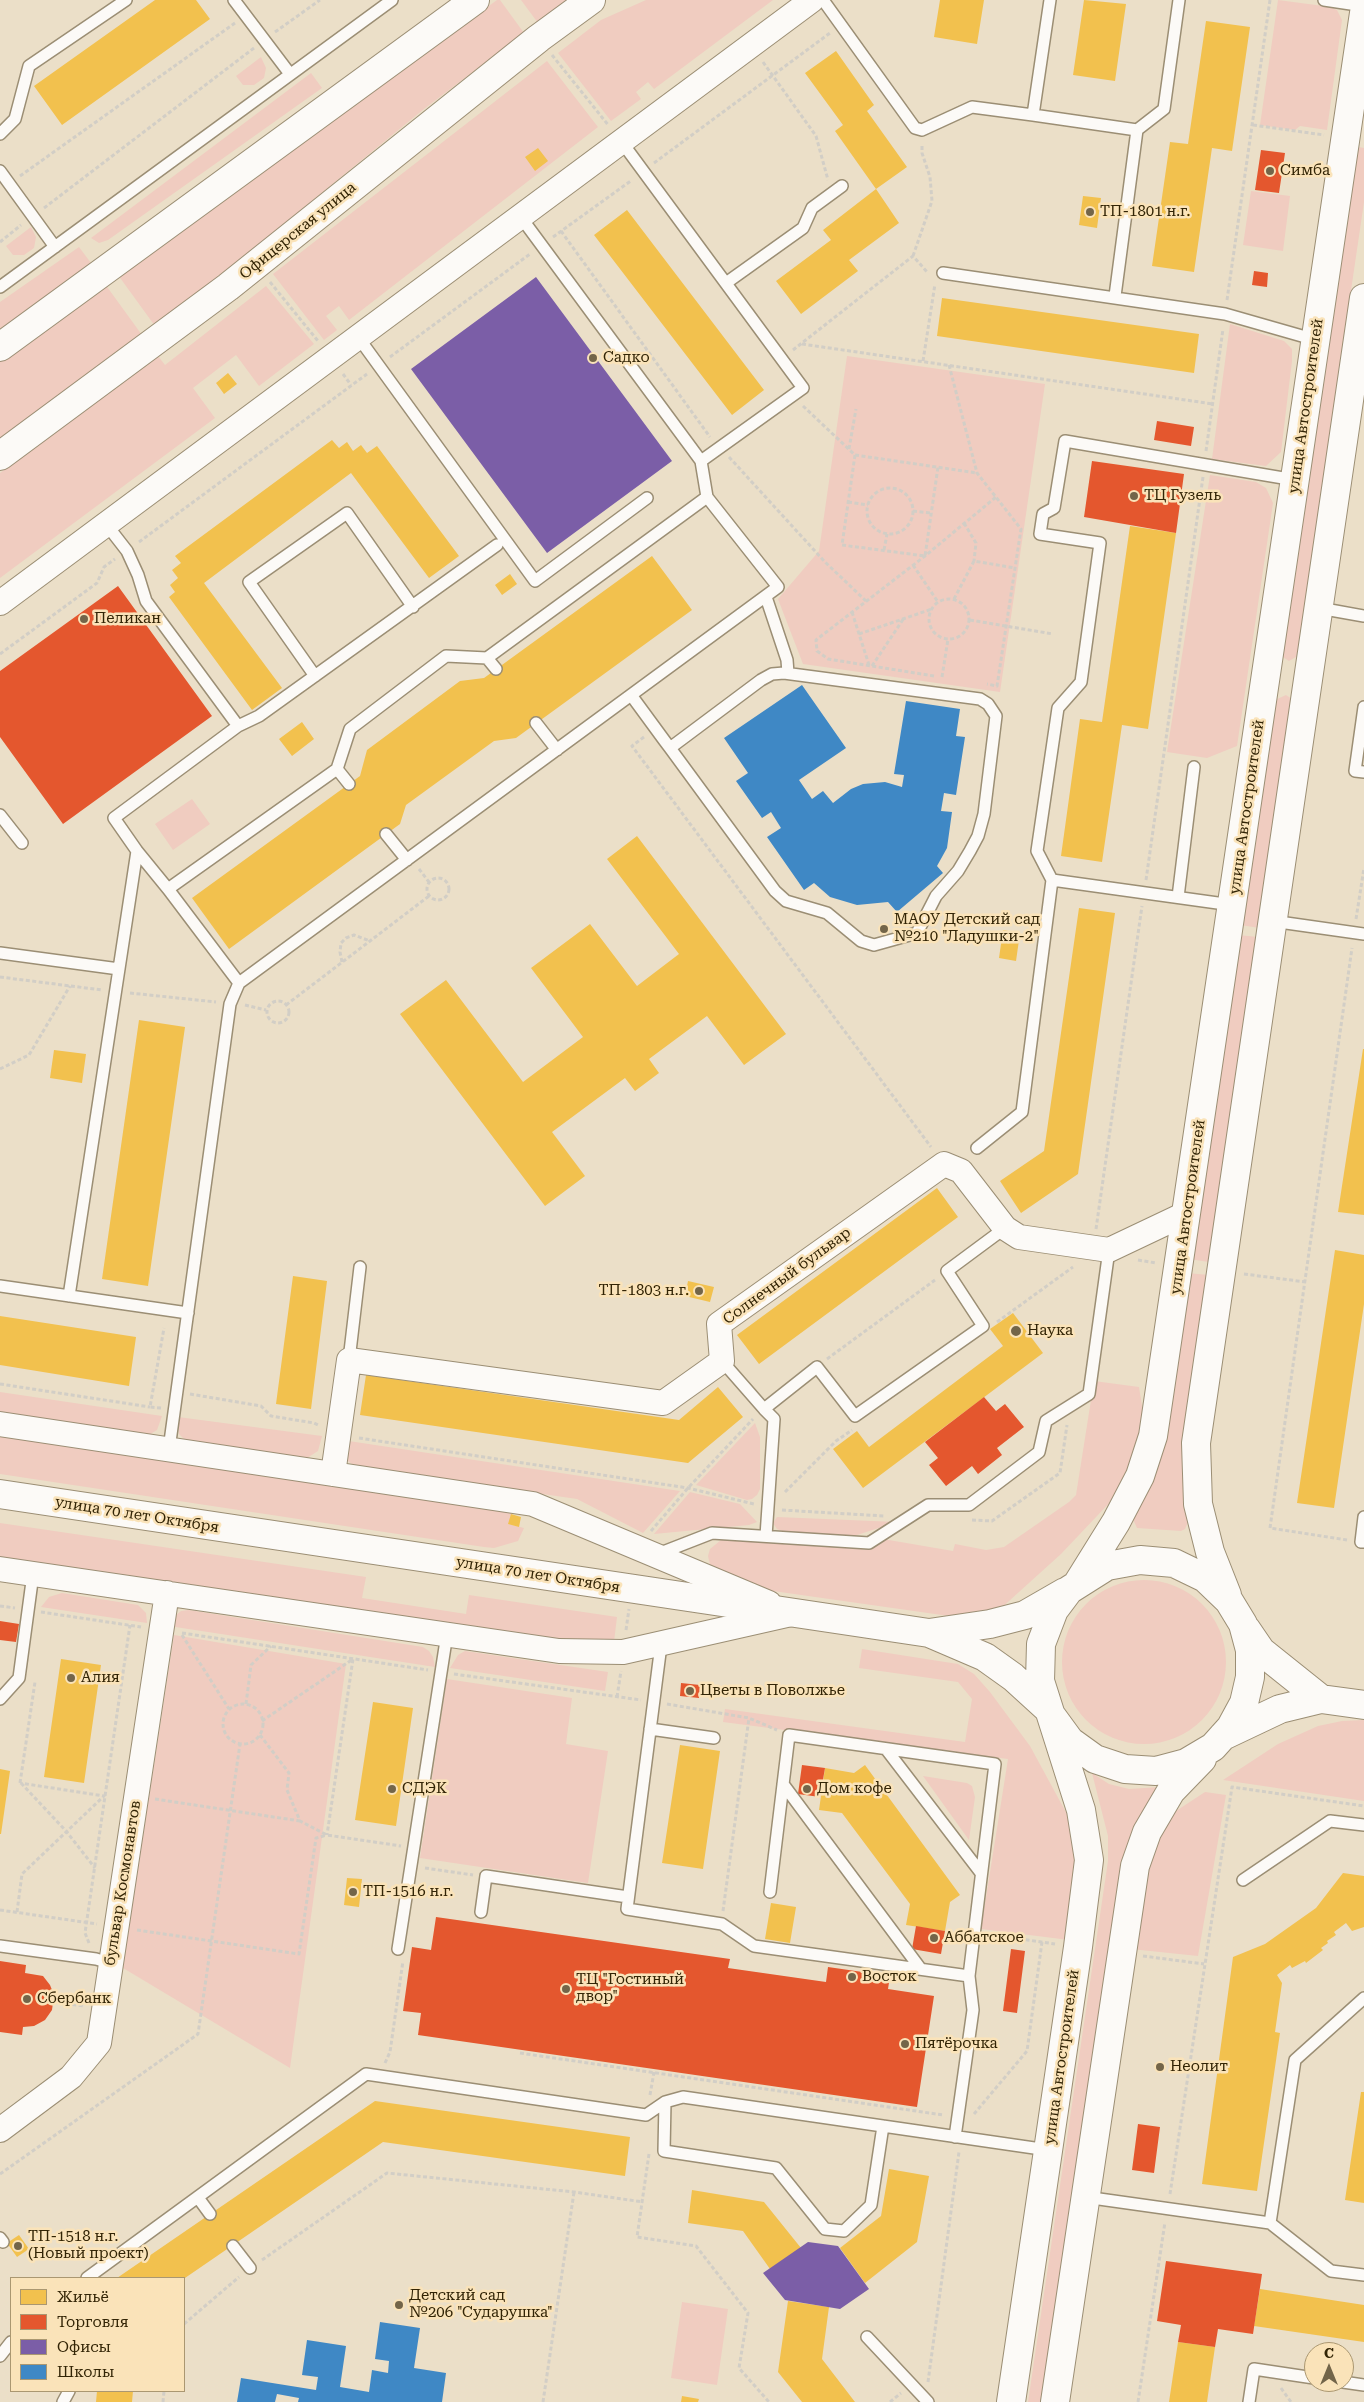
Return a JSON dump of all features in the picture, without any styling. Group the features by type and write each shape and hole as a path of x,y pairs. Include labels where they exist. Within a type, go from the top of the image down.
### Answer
{"main road":[{"path":"0,348 475,0"},
{"name":"Офицерская улица","path":"0,456 228,287 539,38 591,0"},
{"name":"улица Автостроителей","path":"1011,2402 1078,1948 1088,1860 1081,1810 1040,1681 1040,1644 1054,1610 1073,1587 1120,1514 1140,1476 1153,1436 1364,13"},
{"path":"1321,1699 1261,1651 1229,1601 1210,1552 1198,1504 1196,1443 1318,608 1355,422 1364,298"},
{"path":"1266,678 1308,684"},
{"name":"улица 70 лет Октября","path":"0,1494 929,1633 990,1624 1026,1615 1107,1566 1140,1560 1174,1563 1204,1578 1229,1601"},
{"path":"1054,2402 1135,1866 1147,1832 1171,1791 1231,1727 1244,1703 1250,1677 1250,1650 1243,1624"},
{"path":"929,1633 985,1657 1013,1677 1049,1712 1070,1740 1095,1759 1124,1769 1156,1771 1186,1763 1218,1741 1280,1709 1321,1699 1364,1705"}],"street":[{"path":"0,603 812,0"},
{"path":"944,1164 960,1171 1005,1228 1019,1237 1101,1249 1187,1213"},
{"name":"Солнечный бульвар","path":"722,1361 719,1324 944,1164"},
{"path":"333,1474 349,1360 663,1403 722,1361"},
{"path":"0,1424 533,1504 794,1614"},
{"path":"0,1569 560,1651 623,1652 794,1614"},
{"name":"бульвар Космонавтов","path":"0,2130 71,2077 99,2043 103,1961 116,1927 167,1593"}],"lane":[{"path":"0,134 15,119 29,66 126,0"},
{"path":"234,0 290,74"},
{"path":"0,287 392,0"},
{"path":"823,0 915,128 922,130 972,107 1137,130"},
{"path":"1033,115 1050,0"},
{"path":"1115,296 1137,130 1164,109 1179,0"},
{"path":"1324,0 1364,6"},
{"path":"621,141 803,388 701,461"},
{"path":"0,171 55,246"},
{"path":"726,283 803,228 812,208 842,186"},
{"path":"169,1450 230,1004 239,984 778,587 707,497 701,461 520,216"},
{"path":"939,278 1115,296 1225,314 1316,340"},
{"path":"358,337 535,581 647,498"},
{"path":"977,1148 1022,1112 1052,880 1037,851 1058,708 1081,682 1100,543 1040,534 1043,514 1054,508 1065,441 1295,480"},
{"path":"168,889 337,770 350,728 446,656 486,658 707,497"},
{"path":"316,676 249,582 347,513 413,607"},
{"path":"106,524 127,551 138,575 146,601 238,726"},
{"path":"239,984 114,818 238,726 259,716 497,545"},
{"path":"766,597 787,660 788,673"},
{"path":"1318,608 1364,616"},
{"path":"486,658 496,669"},
{"path":"631,695 775,891 786,901 827,913 866,944 874,945 916,933 931,905 958,870 978,836 984,814 996,726 994,709 980,699 788,673 772,674 761,680 670,748"},
{"path":"1364,707 1355,771 1364,772"},
{"path":"536,723 557,750"},
{"path":"1178,897 1194,767"},
{"path":"337,770 349,784"},
{"path":"0,815 22,843"},
{"path":"386,834 408,860"},
{"path":"68,1296 137,851"},
{"path":"1052,880 1232,905"},
{"path":"1272,921 1359,933"},
{"path":"0,953 119,969"},
{"path":"764,1409 817,1367 855,1416 983,1326 947,1271 1005,1228"},
{"path":"646,1552 712,1533 869,1543 928,1505 970,1504 1039,1452 1046,1421 1089,1394 1101,1249"},
{"path":"349,1360 360,1268"},
{"path":"0,1286 188,1313"},
{"path":"722,1361 774,1419 766,1536"},
{"path":"1362,1542 1364,1517"},
{"path":"0,1698 19,1678 33,1574"},
{"path":"401,1952 410,1859 448,1634"},
{"path":"661,1645 627,1909 722,1924 754,1946 969,1976"},
{"path":"650,1729 714,1738"},
{"path":"770,1892 789,1735 995,1764 969,1976 973,2010 958,2117 958,2137"},
{"path":"886,1748 982,1873"},
{"path":"783,1784 920,1968"},
{"path":"1243,1880 1330,1820 1364,1825"},
{"path":"481,1912 486,1876 628,1897"},
{"path":"0,1946 103,1961"},
{"path":"1270,2223 1295,2060 1364,1998"},
{"path":"88,2277 199,2199 366,2074 646,2115 665,2102 683,2096 1048,2150"},
{"path":"665,2102 664,2151 776,2168 825,2229 844,2231 871,2205 883,2126"},
{"path":"1084,2197 1270,2223 1332,2270 1364,2275"},
{"path":"199,2199 210,2214"},
{"path":"233,2246 250,2268"},
{"path":"867,2337 927,2401"},
{"path":"0,2356 10,2343"},
{"path":"1249,2402 1254,2369 1304,2376"}],"path":[{"path":"0,242 264,40 320,0"},
{"path":"1101,1249 1144,893 1270,0"},
{"path":"9,184 246,16"},
{"path":"0,654 97,583 104,567 842,25"},
{"path":"751,45 816,136 831,193"},
{"path":"550,52 621,141"},
{"path":"1253,125 1346,138"},
{"path":"922,130 922,154 930,177 932,201 914,256 802,344 1213,404"},
{"path":"561,231 719,448 825,562 866,601"},
{"path":"914,256 930,275"},
{"path":"267,278 320,344"},
{"path":"923,362 939,278"},
{"path":"948,365 976,473 1021,529 997,686 979,683"},
{"path":"341,371 352,385"},
{"path":"792,396 855,455 976,473"},
{"path":"849,449 856,409"},
{"path":"855,455 842,545 924,556"},
{"path":"924,556 938,467"},
{"path":"894,488 907,495 913,511 910,523 898,533 887,534 875,529 867,516 868,505 873,495 879,491 894,488"},
{"path":"952,678 828,659 817,651 816,640 913,565 996,497"},
{"path":"848,502 868,505"},
{"path":"913,511 931,513"},
{"path":"954,599 974,561 976,543 964,523"},
{"path":"884,551 887,534"},
{"path":"974,561 1015,568"},
{"path":"913,565 938,602"},
{"path":"954,599 965,606 970,620 966,631 961,636 948,639 941,637 931,628 929,622 932,609 938,602 954,599"},
{"path":"859,634 932,609"},
{"path":"852,612 871,666"},
{"path":"871,666 904,618"},
{"path":"970,620 1053,634"},
{"path":"942,677 948,639"},
{"path":"656,729 632,746 944,1164"},
{"path":"1362,1542 1270,1528 1359,933 1364,868"},
{"path":"439,878 448,884 449,891 442,899 435,900 429,896 427,886 432,880 439,878"},
{"path":"286,1005 429,896"},
{"path":"342,962 341,944 346,938 354,936 370,941"},
{"path":"1,979 230,1004 266,1010"},
{"path":"0,1069 29,1055 70,986"},
{"path":"266,1010 269,1005 276,1001 286,1005"},
{"path":"266,1010 271,1021 281,1023 289,1016 286,1005"},
{"path":"817,1367 947,1271"},
{"path":"150,1407 164,1328"},
{"path":"0,1384 174,1410 185,1393 261,1406 271,1416 314,1423 338,1435 688,1488 768,1508 908,1517"},
{"path":"964,1520 992,1521 1060,1472 1070,1405"},
{"path":"646,1552 688,1488 764,1409"},
{"path":"617,1697 632,1590"},
{"path":"43,1622 44,1612"},
{"path":"103,1961 84,1933 130,1625"},
{"path":"180,1633 229,1709"},
{"path":"246,1704 252,1665 271,1646 654,1702 749,1718 789,1735"},
{"path":"262,1721 353,1659"},
{"path":"327,1835 353,1659"},
{"path":"20,1783 35,1679"},
{"path":"246,1704 257,1710 262,1721 260,1735 251,1742 240,1744 228,1738 223,1727 225,1714 229,1709 246,1704"},
{"path":"722,1924 749,1718"},
{"path":"260,1735 289,1773 287,1790 300,1821"},
{"path":"0,2174 198,2034 240,1744"},
{"path":"20,1783 104,1796"},
{"path":"20,1783 66,1831 95,1868"},
{"path":"1138,2402 1232,1787 1364,1806"},
{"path":"16,1912 22,1874 104,1796"},
{"path":"153,1798 300,1821 327,1835 400,1846 417,1867 481,1876"},
{"path":"0,1910 299,1954 316,1838 327,1835"},
{"path":"520,2053 970,2118 1027,2052 1042,1942"},
{"path":"379,2076 390,2052 401,1952"},
{"path":"53,2002 88,2007"},
{"path":"927,2401 958,2137"},
{"path":"185,2323 250,2268 387,2173 574,2192 642,2202 637,2237 696,2246 748,2313 739,2368 769,2402"},
{"path":"543,2402 574,2192"}],"shaded area":[{"path":"497,0 500,0 524,33 424,109 274,232 155,326 118,275"},
{"path":"521,0 569,0 538,23"},
{"path":"646,0 773,0 654,89 648,82 636,92 641,99 611,121 558,53 601,20"},
{"path":"1278,0 1331,7 1337,10 1342,20 1327,130 1300,126 1295,130 1260,125"},
{"path":"261,57 266,68 264,78 254,85 243,85 236,76"},
{"path":"547,61 598,127 349,320 339,306 326,316 337,330 324,340 273,274"},
{"path":"311,73 322,88 108,240 99,243 91,238"},
{"path":"1353,146 1364,148 1364,202 1298,651 1296,657 1289,661 1280,655"},
{"path":"1251,191 1290,196 1283,251 1243,245"},
{"path":"31,227 36,237 34,248 24,255 13,255 6,246"},
{"path":"79,247 91,263 0,329 0,302"},
{"path":"105,284 142,335 0,443 0,361"},
{"path":"266,286 314,344 259,386 236,355 193,388 215,418 0,578 0,473 158,356 165,365"},
{"path":"1230,324 1284,341 1292,349 1281,452 1266,466 1212,459"},
{"path":"847,356 1045,384 1000,692 803,664 778,599 819,551"},
{"path":"1210,475 1256,482 1266,488 1273,503 1237,746 1207,758 1167,752"},
{"path":"1286,695 1292,699 1260,928 1240,925 1275,700"},
{"path":"192,799 210,824 173,850 155,824"},
{"path":"1238,935 1258,937 1209,1262 1189,1259"},
{"path":"1187,1273 1209,1275 1182,1448 1188,1522 1185,1529 1181,1531 1137,1528 1133,1519"},
{"path":"1094,1381 1139,1387 1145,1425 1138,1448 1115,1497 1061,1554 998,1611 956,1617 766,1590 713,1569 710,1565 708,1556 710,1549 721,1540 861,1549 883,1539 953,1551 955,1544 986,1550 1004,1547 1069,1502 1076,1495"},
{"path":"0,1392 162,1416 157,1430 147,1436 0,1415"},
{"path":"178,1417 322,1436 318,1451 307,1458 187,1442 179,1434"},
{"path":"755,1423 760,1437 760,1489 757,1495 747,1500 696,1485"},
{"path":"0,1436 512,1512 509,1524 524,1528 518,1541 494,1548 484,1547 0,1474"},
{"path":"342,1440 680,1491 643,1533 577,1499 356,1467 344,1458"},
{"path":"690,1492 740,1504 757,1522 749,1525 654,1534"},
{"path":"777,1517 897,1522 854,1536 782,1531 777,1529 773,1523"},
{"path":"0,1523 366,1577 362,1598 466,1614 469,1595 617,1617 614,1642 588,1643 0,1561"},
{"path":"1152,1580 1168,1583 1183,1589 1208,1610 1217,1623 1223,1638 1226,1662 1225,1678 1217,1701 1196,1726 1183,1735 1168,1741 1136,1744 1120,1741 1098,1731 1075,1708 1063,1678 1062,1654 1065,1638 1075,1616 1098,1593 1128,1581"},
{"path":"62,1593 138,1605 146,1613 147,1623 41,1607 49,1597"},
{"path":"189,1610 423,1647 433,1657 435,1667 169,1626 175,1616 181,1611"},
{"path":"174,1635 346,1664 290,2068 123,1968"},
{"path":"862,1649 958,1664 974,1674 990,1692 1030,1746 1068,1816 1073,1838 1076,1858 1069,1940 981,1929 1008,1759 723,1722 725,1709 965,1742 972,1699 958,1682 859,1668"},
{"path":"465,1651 608,1672 605,1691 450,1668 458,1655"},
{"path":"447,1679 572,1698 566,1744 608,1751 588,1883 420,1858"},
{"path":"1364,1720 1364,1801 1223,1780 1278,1744 1318,1726 1342,1721"},
{"path":"1092,1773 1109,1784 1129,1789 1160,1787 1049,2402 1028,2402 1108,1861 1108,1836"},
{"path":"923,1776 967,1783 972,1786 975,1797 969,1840"},
{"path":"1205,1792 1226,1795 1198,1956 1131,1949 1139,1899 1155,1838 1173,1813"},
{"path":"682,2302 728,2309 717,2385 671,2378"}],"building: Жильё":[{"path":"155,0 196,0 210,19 62,125 34,86"},
{"path":"940,0 984,0 977,44 934,37"},
{"path":"1084,0 1126,4 1115,81 1073,75"},
{"path":"1206,21 1250,27 1232,151 1212,148 1194,272 1152,266 1170,142 1188,144"},
{"path":"836,51 874,105 867,111 907,167 876,189 835,131 843,125 805,73"},
{"path":"538,148 548,161 535,171 525,157"},
{"path":"876,189 899,223 849,260 858,271 801,314 776,281 831,240 823,230"},
{"name":"ТП-1801 н.г.","path":"1083,196 1101,198 1097,228 1079,225"},
{"path":"627,210 764,390 732,415 594,235"},
{"path":"942,298 1199,334 1194,373 937,336"},
{"path":"228,373 237,384 224,394 216,383"},
{"path":"332,440 339,448 347,442 353,451 361,445 367,453 377,446 459,556 429,578 351,473 204,583 282,688 252,710 169,597 175,592 170,585 178,578 172,570 181,563 175,556"},
{"path":"1130,526 1176,533 1148,729 1122,725 1102,862 1061,856 1080,719 1102,722"},
{"path":"652,556 692,610 516,738 494,741 406,805 400,824 229,949 192,898 360,776 367,750 460,681 484,678"},
{"path":"510,574 517,584 502,595 495,585"},
{"path":"302,722 314,739 292,756 279,739"},
{"path":"637,836 786,1034 744,1065 707,1016 649,1059 659,1073 635,1091 625,1078 552,1132 585,1176 545,1206 400,1014 446,980 523,1082 583,1037 531,968 590,924 637,986 679,954 607,859"},
{"path":"1079,908 1115,913 1078,1174 1021,1213 1000,1181 1044,1151"},
{"path":"1003,930 1020,933 1016,961 999,958"},
{"path":"139,1020 185,1027 148,1286 102,1279"},
{"path":"1364,1049 1364,1215 1338,1212"},
{"path":"54,1050 86,1054 82,1083 50,1078"},
{"path":"937,1188 958,1217 759,1364 737,1335"},
{"path":"1335,1250 1364,1255 1364,1304 1334,1508 1297,1503"},
{"path":"293,1276 327,1281 311,1409 276,1404"},
{"name":"ТП-1803 н.г.","path":"688,1281 714,1287 710,1302 685,1296"},
{"path":"1013,1313 1043,1353 863,1488 833,1449 857,1431 869,1447 1003,1346 990,1329"},
{"path":"0,1316 136,1337 129,1386 0,1365"},
{"path":"366,1375 679,1420 718,1387 743,1417 688,1463 360,1415"},
{"path":"511,1514 521,1517 519,1527 508,1524"},
{"path":"61,1659 101,1665 84,1783 44,1777"},
{"path":"373,1702 413,1708 396,1826 355,1820"},
{"path":"680,1745 720,1751 703,1869 662,1863"},
{"path":"865,1765 960,1895 950,1902 945,1931 906,1925 910,1904 842,1813 819,1810 825,1768 854,1773"},
{"path":"0,1769 10,1771 1,1834 0,1834"},
{"path":"1343,1873 1364,1876 1364,1927 1352,1931 1346,1923 1334,1932 1336,1935 1327,1941 1328,1943 1321,1948 1323,1950 1306,1963 1305,1961 1292,1968 1290,1965 1277,1975 1282,1983 1275,2032 1280,2033 1257,2191 1202,2184 1233,1957 1265,1944 1316,1908"},
{"name":"ТП-1516 н.г.","path":"347,1878 362,1879 359,1907 344,1905"},
{"path":"771,1903 796,1907 790,1943 765,1939"},
{"path":"1361,2092 1364,2092 1364,2203 1345,2200"},
{"path":"375,2101 630,2137 625,2176 383,2142 185,2278 118,2277"},
{"path":"889,2169 929,2176 917,2242 865,2283 840,2248 881,2216"},
{"path":"692,2190 764,2202 801,2248 770,2269 743,2231 688,2223"},
{"name":"ТП-1518 н.г. (Новый проект)","path":"19,2235 29,2249 17,2257 7,2243"},
{"path":"1260,2289 1364,2305 1364,2342 1254,2326"},
{"path":"788,2301 829,2307 822,2359 855,2402 802,2402 778,2372"},
{"path":"1178,2342 1215,2347 1207,2402 1169,2402"},
{"path":"97,2392 133,2392 132,2402 96,2402"},
{"path":"682,2396 699,2399 698,2402 681,2402"}],"building: Торговля":[{"name":"Симба","path":"1261,150 1285,153 1279,193 1255,190"},
{"path":"1254,271 1268,273 1267,287 1252,285"},
{"path":"1157,421 1194,427 1191,446 1154,440"},
{"name":"ТЦ Гузель","path":"1092,461 1184,474 1176,533 1084,517"},
{"path":"118,586 212,716 63,824 0,737 0,671"},
{"path":"984,1397 996,1411 1005,1404 1024,1427 997,1448 1002,1455 978,1474 972,1466 946,1486 929,1465 938,1458 925,1442"},
{"path":"0,1621 19,1624 16,1642 0,1640"},
{"name":"Цветы в Поволжье","path":"681,1683 700,1685 699,1698 680,1696"},
{"path":"802,1765 825,1768 820,1797 798,1794"},
{"name":"ТЦ \"Гостиный двор\"","path":"436,1917 730,1959 728,1968 826,1982 828,1967 890,1976 888,1989 934,1996 917,2107 418,2035 421,2013 403,2011 412,1947 431,1950"},
{"path":"916,1926 945,1931 941,1954 912,1949"},
{"path":"1011,1949 1025,1951 1017,2013 1003,2011"},
{"name":"Сбербанк","path":"0,1961 26,1965 25,1973 43,1976 50,1985 54,1995 52,2010 45,2020 34,2026 23,2027 22,2035 0,2032"},
{"path":"1138,2124 1160,2127 1154,2173 1132,2170"},
{"path":"1166,2261 1262,2274 1253,2334 1218,2329 1215,2347 1178,2342 1181,2325 1157,2321"}],"building: Офисы":[{"path":"536,277 672,461 547,553 411,369"},
{"path":"808,2242 838,2246 869,2289 840,2309 785,2300 763,2273"}],"building: Школы":[{"path":"802,685 846,748 799,780 812,799 823,791 833,803 851,789 863,784 885,782 902,787 904,775 894,774 906,701 960,709 956,736 965,737 956,795 944,793 941,811 952,812 947,848 937,866 943,873 897,912 888,902 857,905 830,897 814,883 804,890 767,837 781,828 771,812 762,818 736,781 748,773 724,738"},
{"path":"380,2322 420,2328 414,2368 446,2373 442,2402 298,2402 299,2398 277,2394 275,2402 237,2402 241,2378 316,2390 318,2377 302,2375 307,2340 346,2346 340,2387 369,2392 372,2370 388,2373 389,2361 375,2359"}],"place":[{"name":"Симба","path":"1270,171"},
{"name":"ТП-1801 н.г.","path":"1090,212"},
{"name":"Садко","path":"593,358"},
{"name":"ТЦ Гузель","path":"1134,496"},
{"name":"Пеликан","path":"84,619"},
{"name":"МАОУ Детский сад №210 \"Ладушки-2\"","path":"884,929"},
{"name":"ТП-1803 н.г.","path":"699,1291"},
{"name":"Наука","path":"1016,1331"},
{"name":"Алия","path":"71,1678"},
{"name":"Цветы в Поволжье","path":"690,1691"},
{"name":"СДЭК","path":"392,1789"},
{"name":"Дом кофе","path":"807,1789"},
{"name":"ТП-1516 н.г.","path":"353,1892"},
{"name":"Аббатское","path":"934,1938"},
{"name":"Восток","path":"852,1977"},
{"name":"ТЦ \"Гостиный двор\"","path":"566,1989"},
{"name":"Сбербанк","path":"27,1999"},
{"name":"Пятёрочка","path":"905,2044"},
{"name":"Неолит","path":"1160,2067"},
{"name":"ТП-1518 н.г. (Новый проект)","path":"18,2246"},
{"name":"Детский сад №206 \"Сударушка\"","path":"399,2305"}]}
